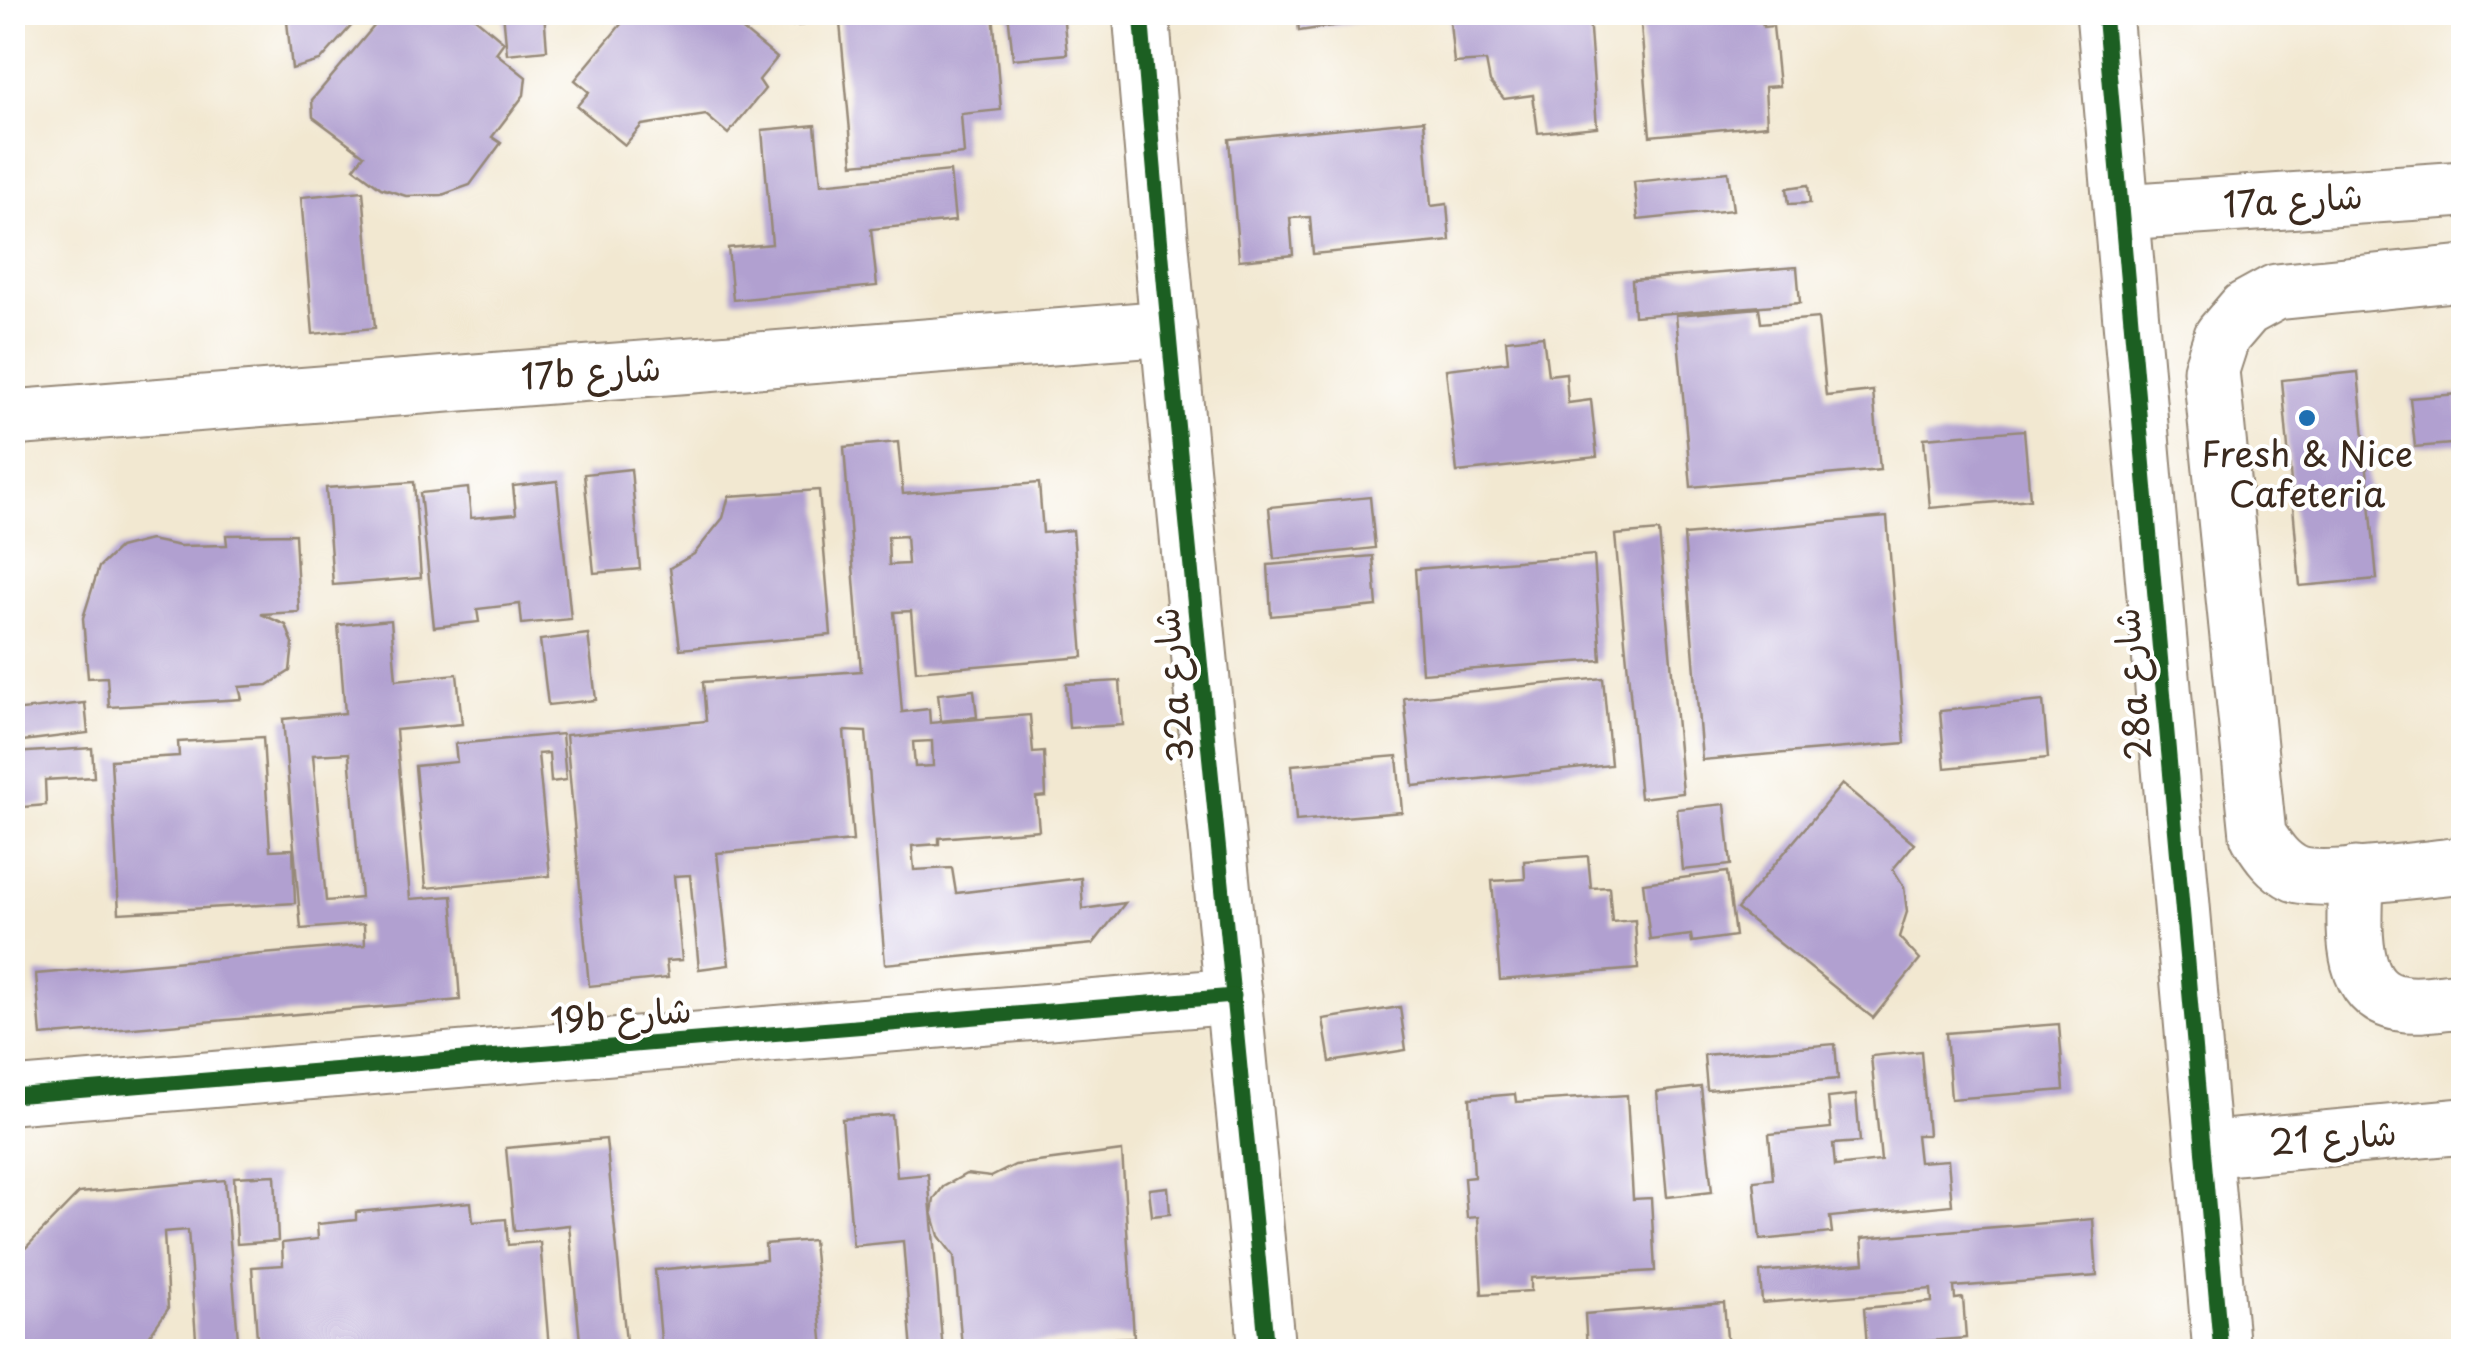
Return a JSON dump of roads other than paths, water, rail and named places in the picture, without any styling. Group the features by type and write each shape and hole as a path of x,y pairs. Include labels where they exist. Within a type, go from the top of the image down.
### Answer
{"street":[{"name":"32a شارع","path":"1141,12 1163,288 1267,1352"},
{"name":"28a شارع","path":"2104,12 2220,1352"},
{"name":"17a شارع","path":"2122,212 2464,189"},
{"path":"2306,200 2355,283"},
{"path":"2464,273 2276,292 2245,309 2222,336 2211,370 2258,835 2274,859 2298,875 2356,875 2464,865"},
{"name":"17b شارع","path":"12,418 1169,328"},
{"path":"2151,540 2229,559"},
{"path":"2356,875 2358,966 2373,991 2399,1004 2464,1000"},
{"name":"19b شارع","path":"12,1096 1234,996"},
{"name":"شارع 21","path":"2203,1150 2464,1126"}],"place":[{"name":"Fresh & Nice Cafeteria","path":"2307,418"}]}
